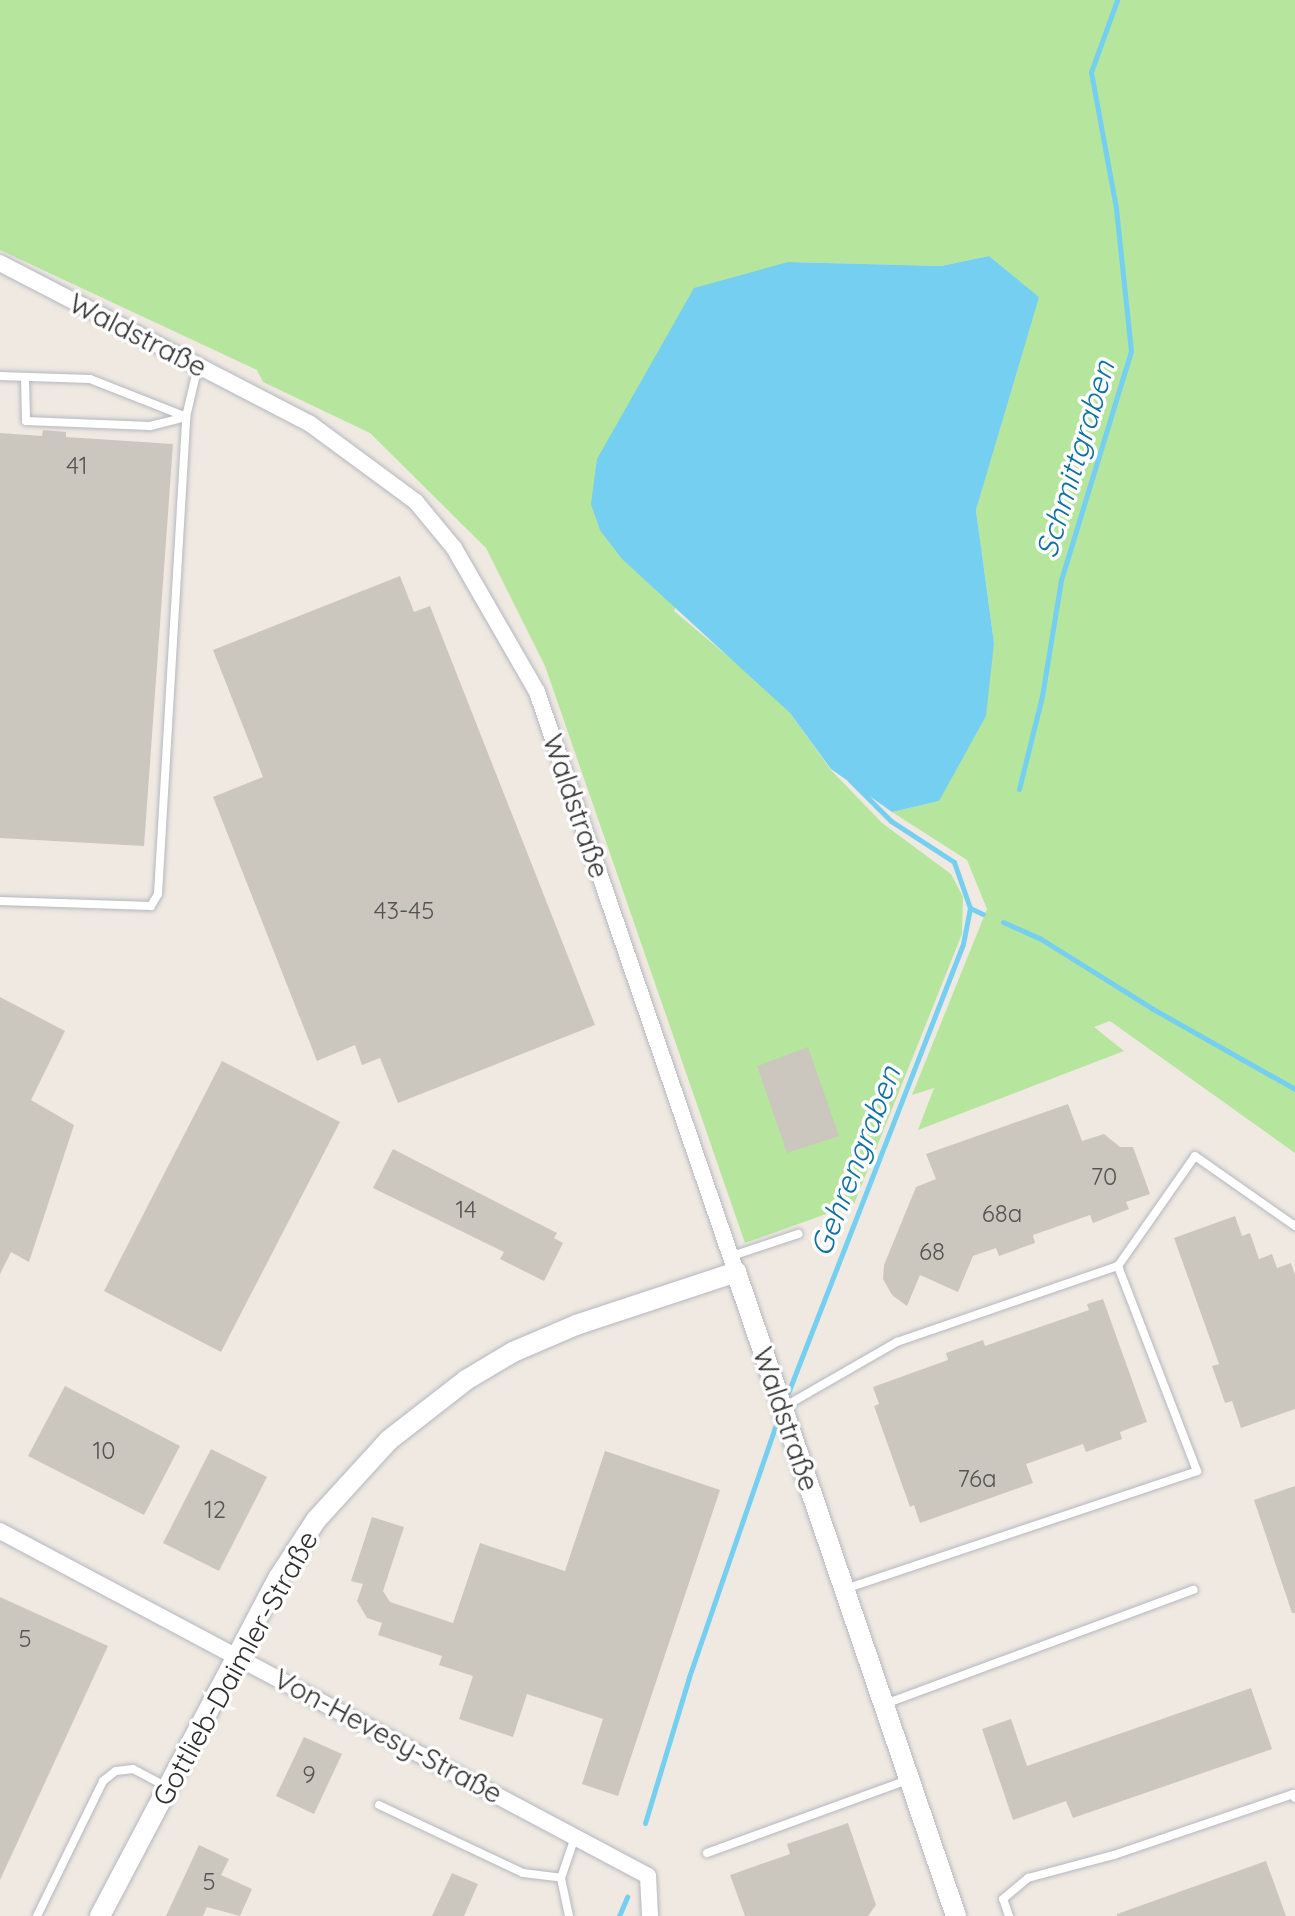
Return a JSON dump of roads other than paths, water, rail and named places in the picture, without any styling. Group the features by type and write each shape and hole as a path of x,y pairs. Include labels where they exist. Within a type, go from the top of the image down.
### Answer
{"street":[{"name":"Waldstraße","path":"0,263 309,423 364,460 416,502 488,600 537,692 785,1408 956,1916"},
{"name":"Gottlieb-Daimler-Straße","path":"100,1916 237,1654 316,1520 389,1440 429,1406 513,1352 734,1264"},
{"name":"Von-Hevesy-Straße","path":"0,1531 237,1654 648,1876 650,1916"}],"lane":[{"path":"0,901 151,906 158,894 186,417 198,366"},
{"path":"0,376 90,379 186,417"},
{"path":"25,377 26,421 150,426 186,417"},
{"path":"785,1408 860,1359 897,1342 1118,1266 1195,1156 1295,1226"},
{"path":"734,1264 798,1234"},
{"path":"844,1589 1197,1471 1118,1266"},
{"path":"884,1704 1194,1590"},
{"path":"37,1916 103,1781 116,1771 133,1769 167,1787"},
{"path":"707,1853 910,1779"},
{"path":"1009,1916 1003,1899 1028,1878 1114,1855 1293,1794 1295,1798"},
{"path":"379,1805 523,1873 561,1878"},
{"path":"569,1916 561,1878 575,1836"}],"water":[{"path":"989,256 1039,297 976,510 994,643 986,716 939,801 892,812 831,769 790,713 622,559 600,530 591,504 597,459 694,288 788,262 941,266"}],"waterway":[{"name":"Schmittgraben","path":"1019,789 1042,696 1061,580 1131,351 1116,208 1091,72 1117,0"},
{"name":"Gehrengraben","path":"786,1398 963,944 970,908 954,862 891,821 850,780"},
{"path":"970,908 983,914"},
{"path":"1003,922 1041,939 1153,1009 1295,1089"},
{"name":"Gehrengraben","path":"645,1823 689,1677 778,1418"},
{"name":"Gehrengraben","path":"619,1916 627,1897"}]}
